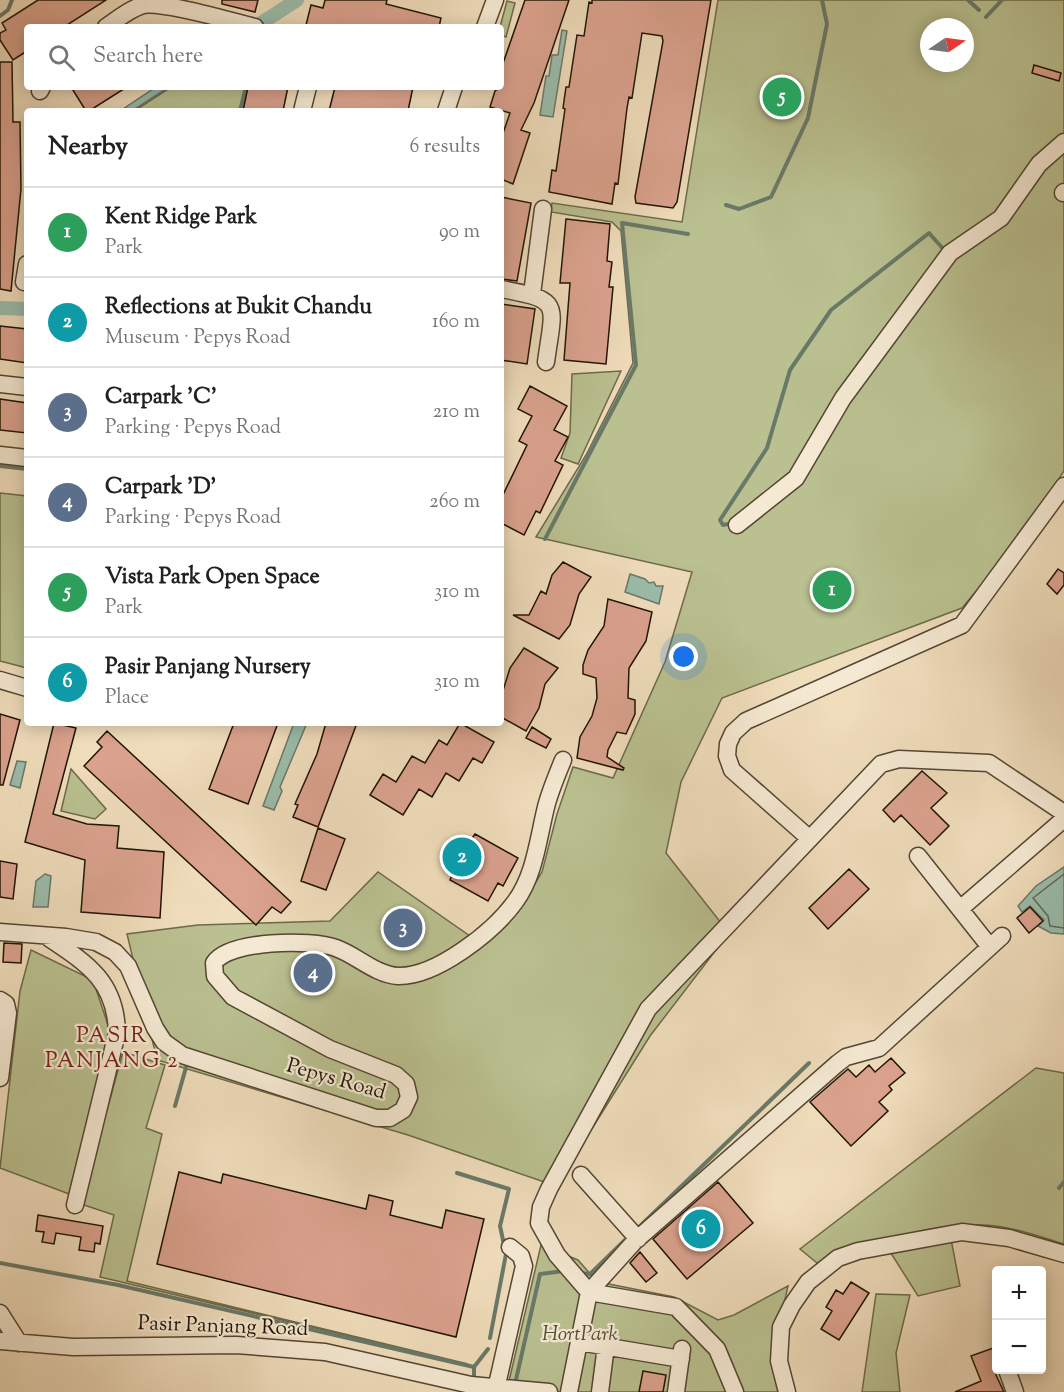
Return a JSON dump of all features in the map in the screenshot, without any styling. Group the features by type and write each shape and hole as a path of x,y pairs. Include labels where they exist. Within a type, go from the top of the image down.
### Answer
{"street":[{"path":"477,24 485,0"},
{"path":"486,24 495,0"},
{"path":"111,24 132,10 145,5 161,6 240,24"},
{"path":"304,108 307,90"},
{"path":"447,108 453,90"},
{"path":"455,108 462,90"},
{"path":"737,525 796,478 843,398 950,253 1001,218 1039,164 1064,142"},
{"path":"532,294 543,209"},
{"path":"504,289 542,296 550,306 552,318 546,362"},
{"path":"0,384 24,387"},
{"path":"0,455 24,458"},
{"path":"810,839 732,770 727,756 733,733 746,721 962,625 1064,486"},
{"path":"0,681 24,687"},
{"path":"735,1392 717,1349 676,1307 589,1292 556,1255 539,1223 541,1206 648,1009 881,764 898,759 989,763 1064,813"},
{"name":"Pepys Road","path":"0,932 49,938 66,937 96,942 115,952 128,966 155,1028 164,1042 182,1055 376,1118 390,1119 403,1110 409,1097 406,1084 396,1075 330,1049 233,997 215,976 214,963 224,953 264,945 308,941 336,948 384,973 396,976 432,969 469,945 504,915 515,902 530,873 546,805 563,760"},
{"path":"960,909 1064,819"},
{"path":"569,1392 589,1292 638,1239 838,1063 846,1057 879,1048 996,942 960,909 918,856"},
{"path":"49,938 85,962 106,988 116,1015 117,1033 75,1205"},
{"path":"0,1000 6,1004 8,1013 0,1078"},
{"path":"581,1175 638,1239"},
{"path":"787,1392 779,1361 781,1327 792,1305 808,1282 838,1258 858,1251 962,1232 1009,1238 1064,1254"},
{"path":"496,1389 524,1266 521,1256 510,1246"},
{"path":"0,1313 19,1343"},
{"name":"Pasir Panjang Road","path":"0,1341 73,1347 236,1345 325,1352 496,1389 549,1392"},
{"path":"579,1342 681,1354 676,1392"},
{"path":"600,1392 606,1346"},
{"path":"1008,1374 1015,1392"}],"green space":[{"path":"718,0 1064,0 1064,471 1014,546 962,608 722,698 681,782 666,853 729,933 650,1036 556,1186 408,1135 157,1060 127,934 198,925 330,921 378,872 483,945 518,912 542,872 557,814 573,767 613,778 665,662 692,572 536,537 586,455 633,363 621,231 612,222 551,212 552,203 682,222"},
{"path":"507,1 515,3 506,37 504,36 504,24 501,24"},
{"path":"166,90 246,90 242,108 139,108"},
{"path":"621,371 578,464 561,458 570,433 572,374"},
{"path":"0,493 24,496 24,667 0,661"},
{"path":"71,769 106,809 95,819 61,811"},
{"path":"31,950 93,980 110,1031 69,1194 0,1168 20,991"},
{"path":"123,1052 165,1065 146,1128 162,1134 127,1281 468,1364 100,1277 114,1215 81,1204"},
{"path":"1036,1068 1064,1073 1064,1244 1004,1227 962,1225 899,1236 817,1263 800,1249"},
{"path":"951,1239 960,1286 918,1296 889,1250"},
{"name":"HortPark","path":"541,1245 578,1260 593,1277 604,1283 674,1297 718,1320 734,1315 788,1286 772,1356 780,1392 496,1392 509,1381"},
{"path":"876,1294 910,1295 896,1353 900,1392 862,1392"}],"water":[{"path":"288,0 302,0 271,20 260,18"},
{"path":"562,30 567,31 553,117 540,115 546,76 549,76 552,55 558,55"},
{"path":"152,90 164,90 137,108 124,108"},
{"path":"630,574 645,579 649,583 654,582 656,586 663,586 659,604 625,592"},
{"path":"293,726 306,726 280,787 282,791 274,810 263,806"},
{"path":"17,761 26,762 20,788 10,785"},
{"path":"1064,867 1064,934 1051,933 1038,926 1044,920 1030,906 1022,912 1018,906 1036,886"},
{"path":"45,874 51,876 48,907 33,907 36,881"}],"building":[{"path":"38,0 106,0 69,24 24,24 24,53 13,60 0,40 0,33 6,30 2,23"},
{"path":"222,0 258,0 255,12 222,4"},
{"path":"325,0 387,0 386,4 441,18 440,24 306,24 311,5 323,8"},
{"path":"525,0 569,0 534,103 521,130 530,133 513,184 504,180 504,130 510,113 504,111 504,108 490,107 495,91 504,90 504,60"},
{"path":"592,0 711,0 677,202 673,208 636,203 635,197 663,41 662,36 642,33 632,98 629,97 627,108 618,184 615,183 612,204 549,192 552,170 556,171 566,87 569,87 577,35 584,36 589,2 592,3"},
{"path":"0,62 12,62 13,122 20,122 21,189 11,291 0,289"},
{"path":"1034,65 1061,73 1059,81 1032,73"},
{"path":"73,90 122,90 94,108 84,108"},
{"path":"247,90 287,90 284,108 244,108"},
{"path":"334,90 412,90 409,108 330,108"},
{"path":"504,198 531,203 517,281 504,279"},
{"path":"566,219 610,224 607,261 612,262 609,287 613,287 606,364 564,360 570,283 560,283"},
{"path":"504,304 535,309 527,364 504,360"},
{"path":"0,326 24,329 24,363 0,359"},
{"path":"530,386 567,406 554,430 568,437 555,461 563,465 540,513 536,511 524,535 504,525 504,493 527,445 519,441 532,416 518,409"},
{"path":"0,399 24,403 24,433 0,430"},
{"path":"563,562 591,577 579,594 570,625 559,639 513,615 529,615 541,591 546,594 552,575"},
{"path":"1058,569 1064,573 1064,585 1057,594 1047,584"},
{"path":"608,599 652,612 646,641 629,668 628,698 635,700 635,714 626,734 617,732 608,750 607,757 624,768 623,770 577,758 580,737 592,716 597,698 596,678 583,674 583,665 588,650 604,626"},
{"path":"524,648 558,668 545,684 539,708 526,731 504,719 504,687 510,668"},
{"path":"0,714 20,720 3,785 0,785"},
{"path":"53,726 76,728 53,814 87,824 119,826 117,848 164,852 160,918 81,912 85,860 25,842"},
{"path":"233,726 277,726 248,804 209,789"},
{"path":"325,726 356,726 318,827 293,817 298,805 295,804 317,754"},
{"path":"458,726 465,726 494,742 482,763 473,758 459,781 446,773 432,797 419,789 403,815 370,795 383,774 396,782 412,756 425,763 439,740 447,745"},
{"path":"532,727 551,739 546,748 526,738"},
{"path":"107,731 291,902 281,913 272,907 256,925 84,766 102,747 97,742"},
{"path":"922,771 947,793 931,808 949,826 930,845 901,815 894,822 883,810"},
{"path":"318,828 345,839 326,890 301,881"},
{"path":"475,834 518,858 503,886 498,883 488,901 450,880 456,865 447,860 457,843 465,848"},
{"path":"0,861 17,864 13,899 0,897"},
{"path":"849,869 869,889 828,929 809,908"},
{"path":"1030,907 1043,921 1029,933 1017,918"},
{"path":"4,943 22,944 21,963 3,962"},
{"path":"891,1058 905,1073 889,1086 892,1090 879,1102 888,1111 851,1146 810,1102 848,1069 856,1077 869,1065 875,1072"},
{"path":"179,1172 221,1183 223,1174 366,1209 369,1195 393,1201 390,1215 442,1228 446,1210 484,1219 456,1337 157,1264"},
{"path":"718,1182 753,1223 687,1279 653,1239"},
{"path":"38,1215 103,1226 100,1244 95,1243 94,1252 79,1250 81,1237 56,1233 54,1244 42,1242 44,1232 36,1231"},
{"path":"640,1252 657,1273 646,1282 630,1263"},
{"path":"851,1282 869,1293 839,1340 821,1329 832,1311 826,1307 836,1290 843,1294"},
{"path":"992,1348 992,1374 996,1374 1004,1392 955,1392 981,1381 971,1356"},
{"path":"643,1371 666,1375 663,1392 639,1392"}],"waterway":[{"path":"0,16 8,10 12,0"},
{"path":"260,24 297,0"},
{"path":"726,205 739,209 771,197 808,118 827,24 822,0"},
{"path":"968,0 979,10"},
{"path":"986,17 1002,0"},
{"path":"241,108 245,90"},
{"path":"545,539 636,365 622,223 688,234"},
{"path":"733,523 723,525 720,520 767,448 790,370 831,310 929,233 946,252"},
{"path":"0,308 24,309"},
{"path":"0,466 24,469"},
{"path":"637,1229 809,1063"},
{"path":"175,1106 187,1064"},
{"path":"457,1173 509,1189 500,1226 506,1254 490,1338"},
{"path":"1059,1188 1064,1182"},
{"path":"580,1273 590,1274 625,1240"},
{"path":"0,1263 118,1285 474,1367 488,1349"},
{"path":"515,1384 540,1274 564,1271"},
{"path":"474,1367 474,1376"}],"place":[{"name":"Vista Park Open Space","path":"782,97"},
{"name":"Kent Ridge Park","path":"832,590"},
{"name":"Reflections at Bukit Chandu","path":"462,857"},
{"name":"Carpark 'C'","path":"403,928"},
{"name":"Carpark 'D'","path":"313,973"},
{"name":"Pasir Panjang Nursery","path":"701,1229"}],"district":[{"name":"PASIR PANJANG 2","path":"112,1050"}]}
